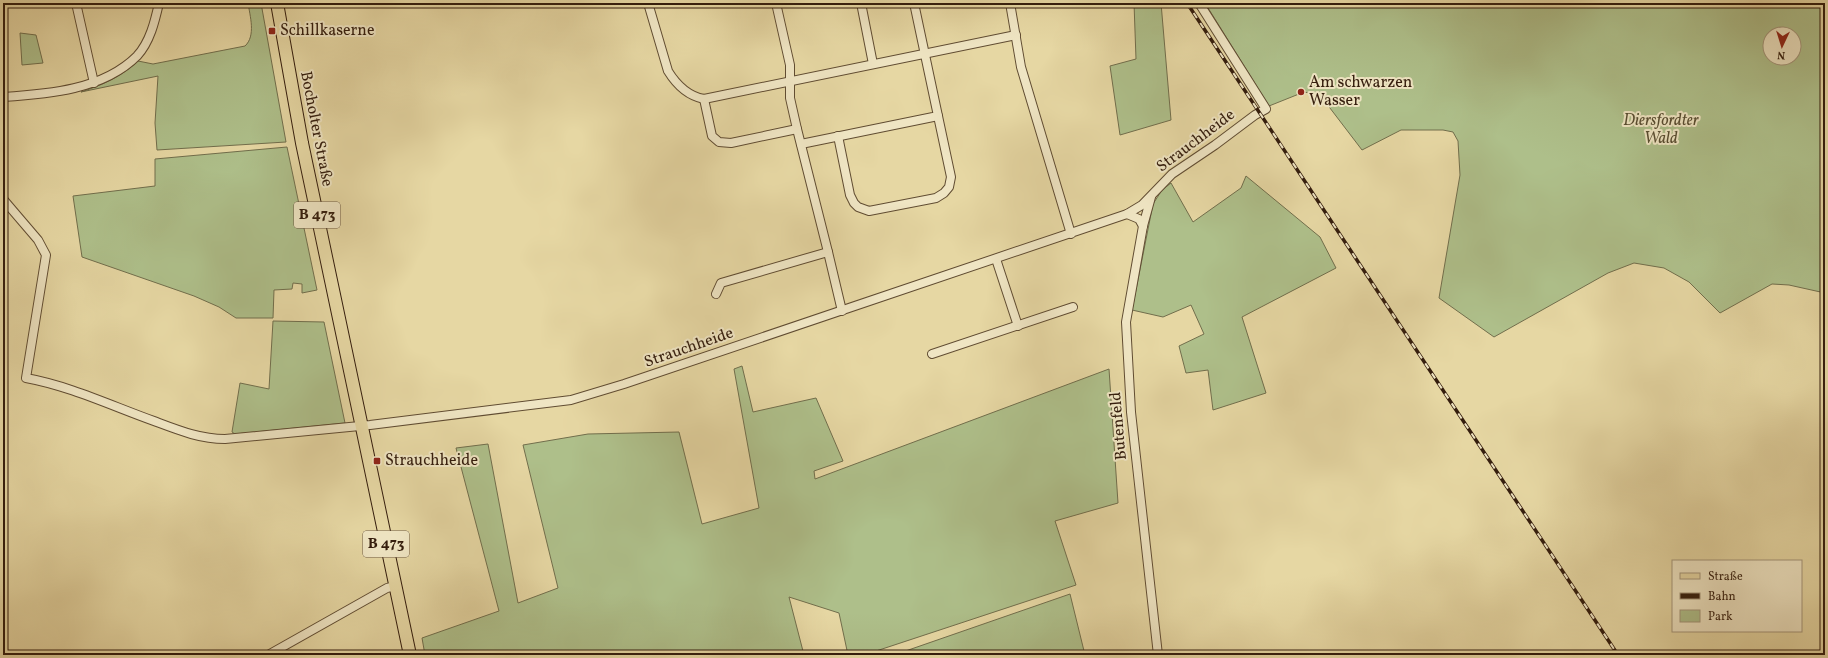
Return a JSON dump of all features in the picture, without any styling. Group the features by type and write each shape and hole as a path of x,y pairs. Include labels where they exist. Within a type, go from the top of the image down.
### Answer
{"main road":[{"name":"Bocholter Straße","path":"277,3 302,143 362,429"},
{"name":"B 473","path":"362,429 410,655"}],"street":[{"path":"76,3 94,83"},
{"path":"3,97 37,95 94,83 117,71 137,55 152,30 160,3"},
{"path":"648,3 668,71 672,78 684,89 704,99 1016,35"},
{"path":"776,3 790,65 790,98 842,311"},
{"path":"861,3 873,64"},
{"path":"838,136 851,199 863,210 875,210 936,198 946,190 950,182 950,173 914,3"},
{"path":"1010,3 1021,67 1071,234"},
{"name":"Strauchheide","path":"3,198 38,240 46,255 26,378 65,389 186,433 212,439 362,429 571,400 624,384 1071,234 1127,214 1142,205 1172,174 1215,145 1255,114 1266,109 1199,3"},
{"path":"704,99 712,136 719,142 732,143 797,129"},
{"path":"801,144 938,116"},
{"name":"Butenfeld","path":"1151,196 1143,226 1126,322 1131,412 1158,655"},
{"path":"1127,214 1139,219 1143,226"},
{"path":"716,294 721,283 828,252"},
{"path":"996,259 1018,326"},
{"path":"932,354 1073,307"},
{"path":"268,655 387,588 395,586"}],"green space":[{"path":"248,3 261,3 286,142 157,150 155,123 158,76 81,92 112,80 138,61 153,64 245,46 250,37 251,31"},
{"path":"1134,3 1161,3 1171,120 1120,135 1110,66 1136,59"},
{"name":"Diersfordter Wald","path":"1205,3 1825,3 1825,293 1789,285 1772,284 1720,313 1689,282 1664,268 1634,263 1608,273 1494,337 1439,298 1460,175 1458,141 1453,132 1443,130 1401,130 1362,150 1320,95 1304,92 1269,106"},
{"path":"20,33 36,35 43,63 22,65"},
{"path":"287,147 317,290 302,293 302,284 293,283 292,289 274,290 273,318 236,318 219,307 194,296 82,257 73,196 155,186 155,159"},
{"path":"1246,176 1320,237 1336,268 1242,317 1266,393 1213,410 1208,370 1186,373 1179,346 1204,334 1191,305 1163,317 1132,310 1153,204 1162,190 1171,183 1193,222 1241,188"},
{"path":"273,321 324,322 345,423 235,434 232,432 240,383 269,389"},
{"path":"742,366 753,412 816,398 843,461 814,471 815,479 1109,369 1118,503 1055,521 1076,585 864,655 848,655 839,613 789,597 804,655 425,655 422,638 499,611 456,448 488,444 518,603 558,588 523,445 588,434 679,432 702,524 759,508 734,369"},
{"path":"1070,594 1085,655 894,655"}],"railway":[{"path":"1187,3 1618,655"}],"place":[{"name":"Schillkaserne","path":"272,31"},
{"name":"Am schwarzen Wasser","path":"1301,92"},
{"name":"Strauchheide","path":"377,461"}]}
